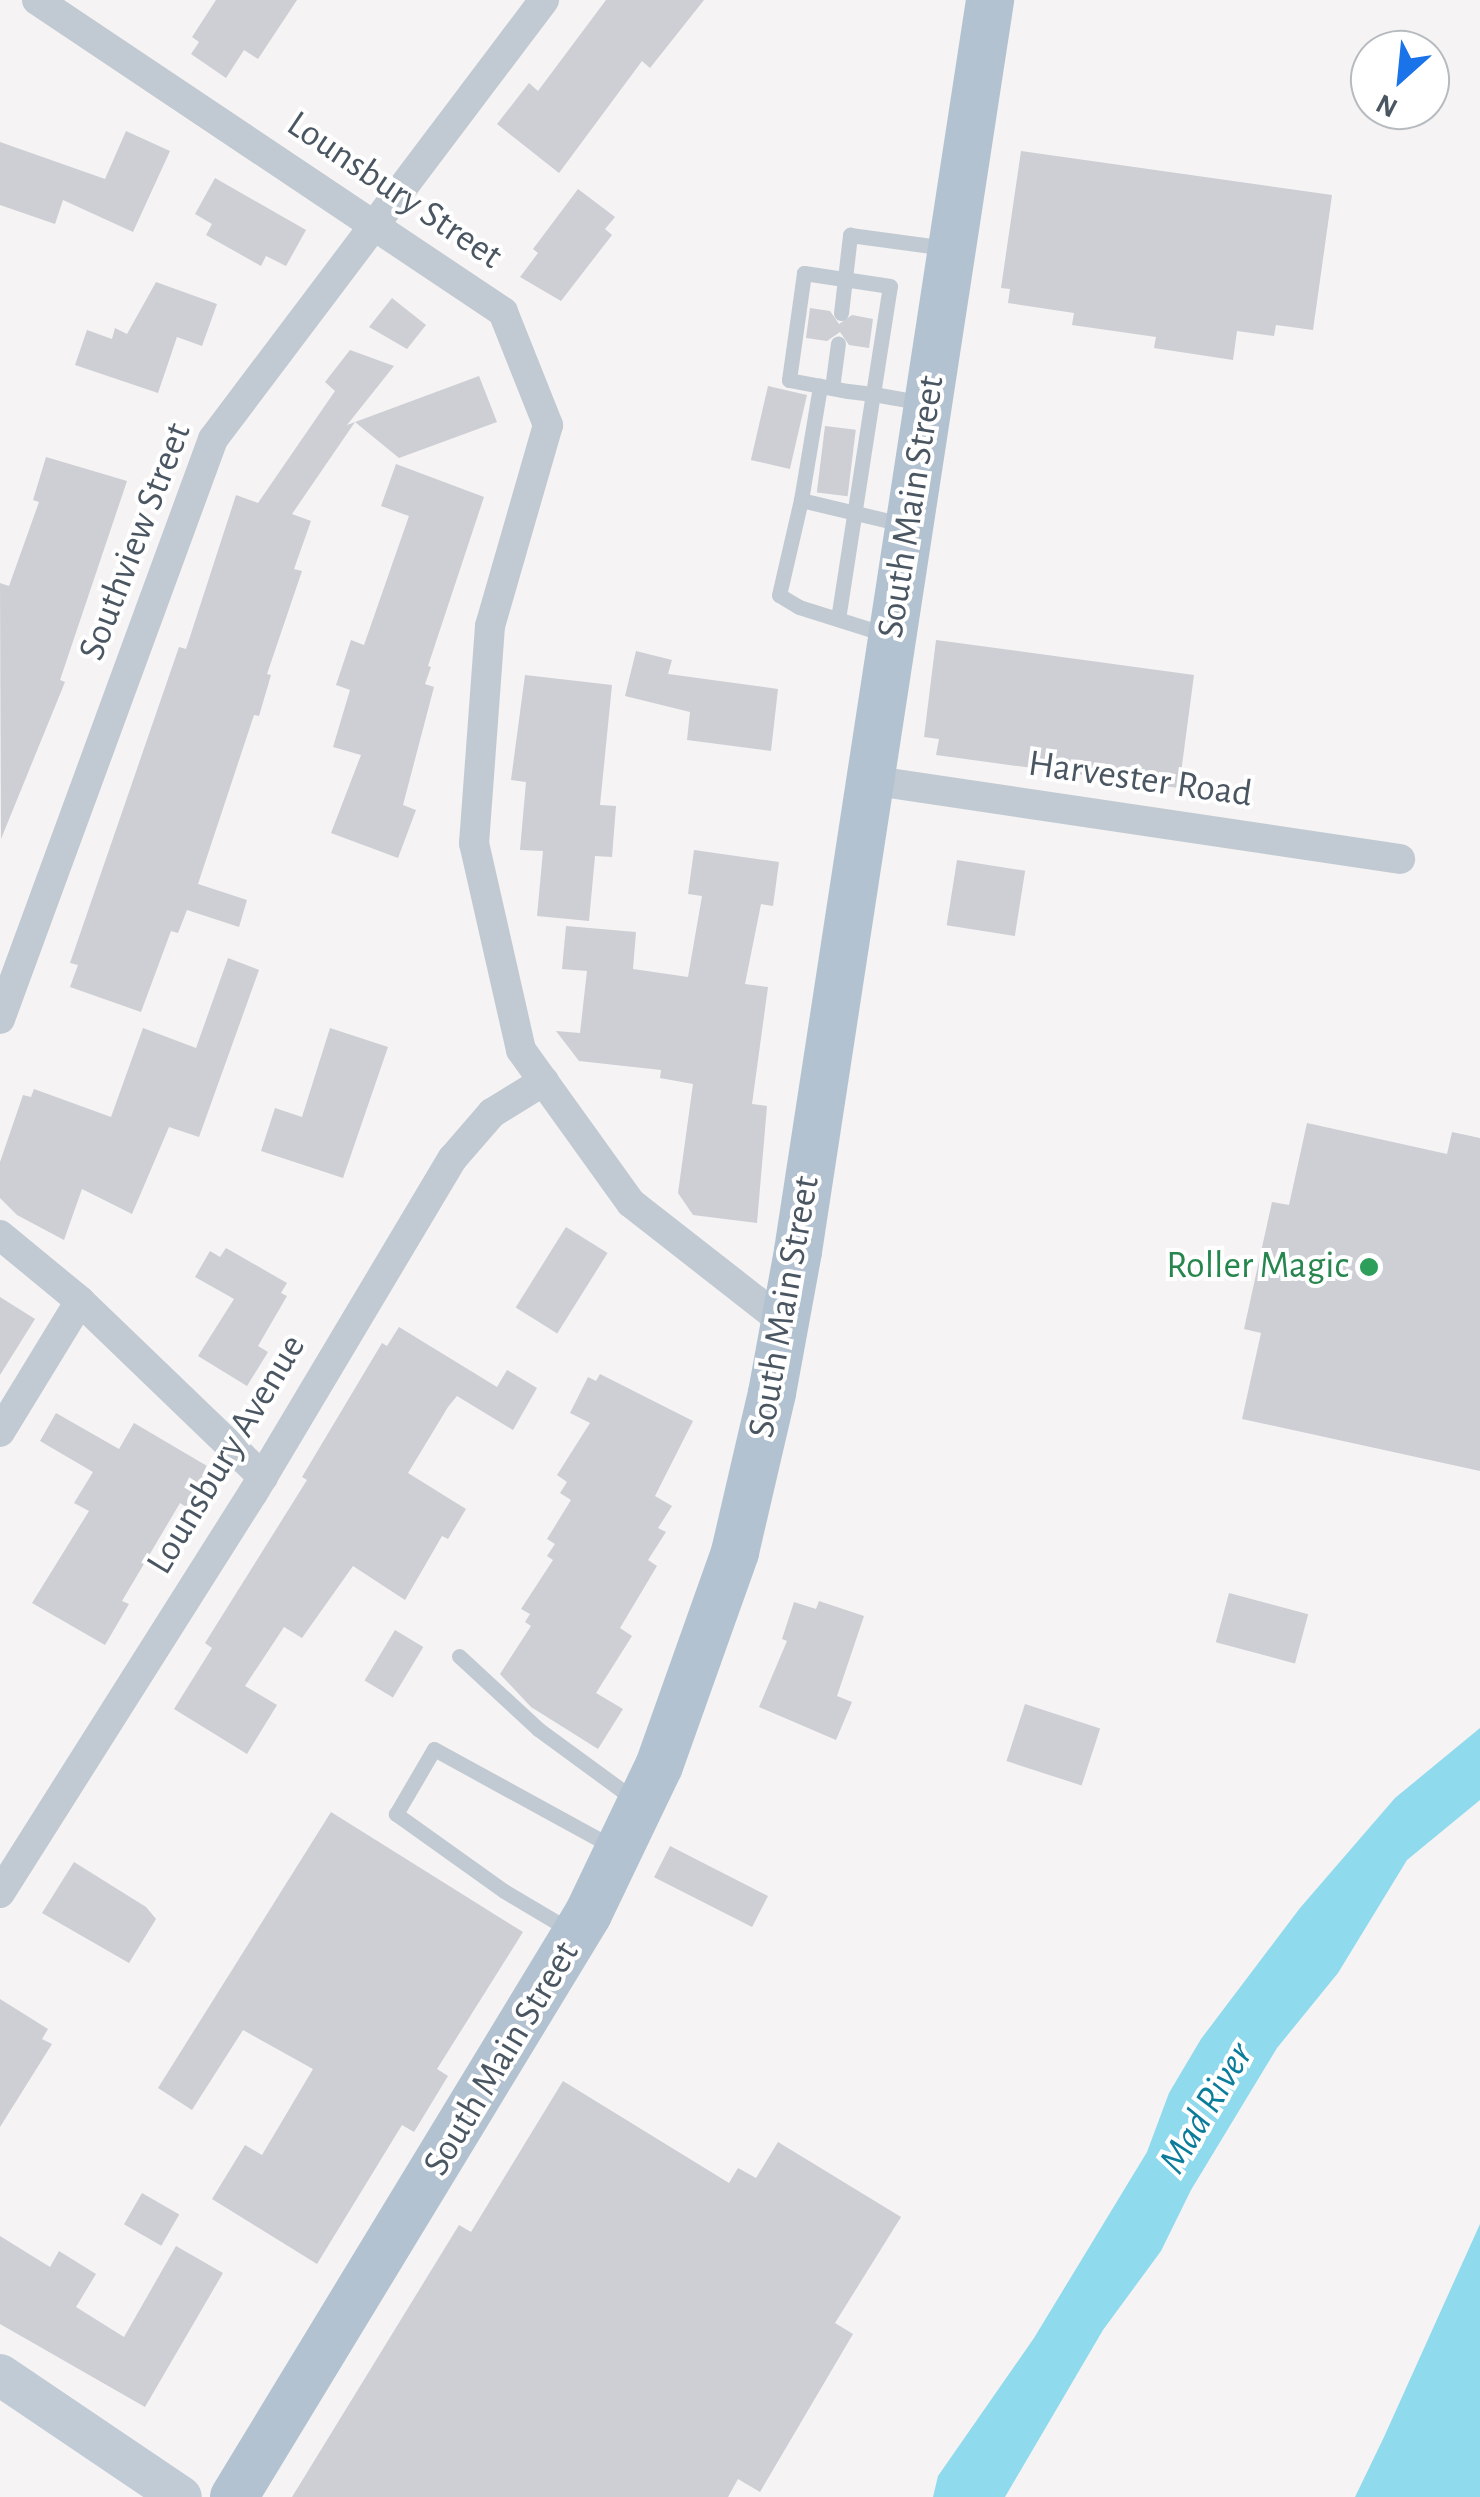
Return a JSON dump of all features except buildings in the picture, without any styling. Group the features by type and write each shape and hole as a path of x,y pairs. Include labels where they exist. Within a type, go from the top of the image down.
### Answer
{"main road":[{"name":"South Main Street","path":"234,2497 577,1935 642,1805 734,1552 786,1324 990,0"},
{"path":"0,2374 181,2497"}],"street":[{"name":"Lounsbury Street","path":"38,0 504,312 548,425 490,626 474,842 521,1050 631,1203 786,1324"},
{"name":"Southview Street","path":"0,1019 213,439 544,0"},
{"name":"Harvester Road","path":"869,780 1400,858"},
{"name":"Lounsbury Avenue","path":"0,1893 263,1477 465,1140 506,1102 544,1080"},
{"path":"0,1234 80,1302 263,1477"},
{"path":"0,1432 80,1302"}],"lane":[{"path":"841,313 850,235 951,249"},
{"path":"838,618 854,514 873,394 890,286 804,273 789,380 826,387 873,394 928,404"},
{"path":"838,343 778,595 892,636"},
{"path":"801,500 908,526"},
{"path":"460,1656 538,1729 642,1805"},
{"path":"577,1935 504,1891 396,1814 434,1749 621,1851"}],"water":[{"name":"Mad River","path":"1480,1728 1480,1800 1407,1860 1338,1973 1277,2048 1191,2190 1161,2251 1103,2330 1005,2497 933,2497 938,2476 1034,2338 1147,2152 1169,2093 1201,2039 1300,1908 1395,1798"},
{"path":"1480,2224 1480,2497 1355,2497 1384,2437"}],"place":[{"name":"Roller Magic","path":"1369,1267"}]}
